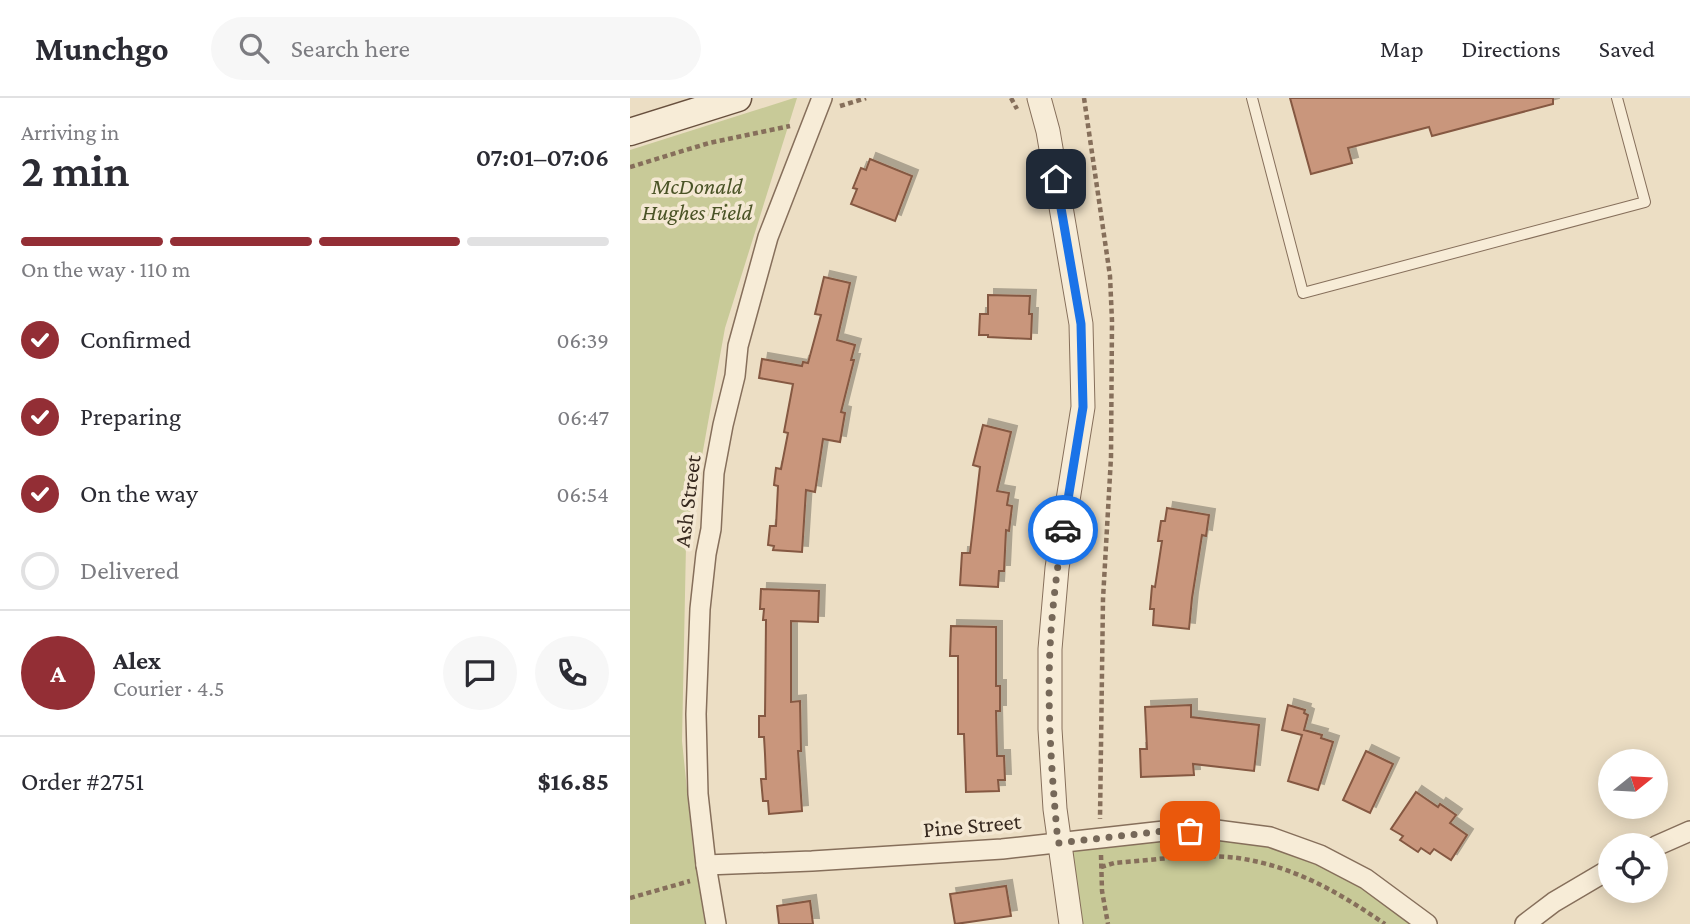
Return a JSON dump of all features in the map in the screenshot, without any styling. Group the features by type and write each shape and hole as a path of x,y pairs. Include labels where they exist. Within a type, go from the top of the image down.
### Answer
{"main road":[{"path":"630,132 737,98"}],"street":[{"name":"Ash Street","path":"716,924 698,794 696,714 700,609 714,473 735,376 738,346 765,249 822,98"},
{"path":"1030,98 1048,131"},
{"path":"1039,98 1048,131 1081,324 1082,345 1083,407 1058,568 1050,649 1050,729 1058,843 1071,924"},
{"path":"1048,131 1051,98"},
{"name":"Pine Street","path":"707,871 826,860 1002,849 1164,831 1216,830 1270,837 1320,855 1344,866 1388,894 1427,924"},
{"path":"1668,841 1690,831"},
{"path":"1525,924 1554,902 1598,876"}],"lane":[{"path":"1252,98 1303,293 1645,202 1617,98"}],"path":[{"path":"630,167 709,143 812,121 840,106 866,98"},
{"path":"1084,98 1110,276 1112,321 1111,457 1103,599 1100,838 1102,891 1108,924"},
{"path":"1101,867 1114,863 1207,856 1238,858 1318,882 1385,924"},
{"path":"630,898 707,871"}],"green space":[{"name":"McDonald Hughes Field","path":"797,98 725,328 686,545 682,741 693,849 705,924 630,924 630,150"},
{"path":"1216,830 1320,855 1427,924 1071,924 1058,843"}],"building":[{"path":"1290,98 1553,98 1553,104 1432,136 1429,127 1348,148 1352,163 1311,174"},
{"path":"870,159 912,176 895,221 851,204 857,189 853,188 861,168 866,170"},
{"path":"824,277 850,283 837,340 855,345 841,412 845,413 840,442 823,439 815,492 806,490 802,552 773,550 774,546 768,545 770,526 776,526 776,468 781,469 788,433 784,432 793,384 759,378 762,359 802,366 803,362 808,363 821,315 815,314"},
{"path":"988,295 1030,296 1031,339 979,335 980,314 988,314"},
{"path":"983,425 1011,432 997,491 1009,493 1007,505 1012,506 1009,531 1006,530 1004,571 999,571 998,587 960,585 962,553 970,553 980,467 973,465"},
{"path":"1167,508 1209,515 1206,536 1202,535 1189,629 1153,625 1154,609 1150,609 1162,541 1158,541 1161,521 1165,521"},
{"path":"761,589 819,591 818,622 791,621 791,702 800,701 801,751 798,751 802,811 769,814 768,801 763,801 761,779 766,779 765,754 764,737 759,737 759,716 765,716 766,620 763,620 764,609 760,609"},
{"path":"951,626 996,627 996,686 1000,686 1000,711 996,711 997,756 1004,756 1005,780 998,780 999,791 966,792 964,734 958,734 958,656 950,656"},
{"path":"1191,705 1191,717 1259,725 1254,771 1193,764 1194,775 1141,777 1140,749 1147,749 1145,707"},
{"path":"1288,705 1305,710 1304,713 1308,715 1304,730 1322,735 1321,738 1333,742 1318,790 1288,781 1302,735 1282,730"},
{"path":"1366,751 1393,764 1370,813 1343,800"},
{"path":"1416,792 1456,815 1450,823 1467,835 1451,860 1434,849 1430,854 1421,848 1418,852 1400,840 1403,836 1391,829"},
{"path":"1006,886 1011,916 955,924 950,894"},
{"path":"810,901 813,924 779,924 777,906"}],"way so far":[{"path":"1063,530 1050,649 1050,729 1058,843 1164,831 1190,831"}],"route":[{"path":"1056,179 1081,324 1082,345 1083,407 1063,530"}]}
